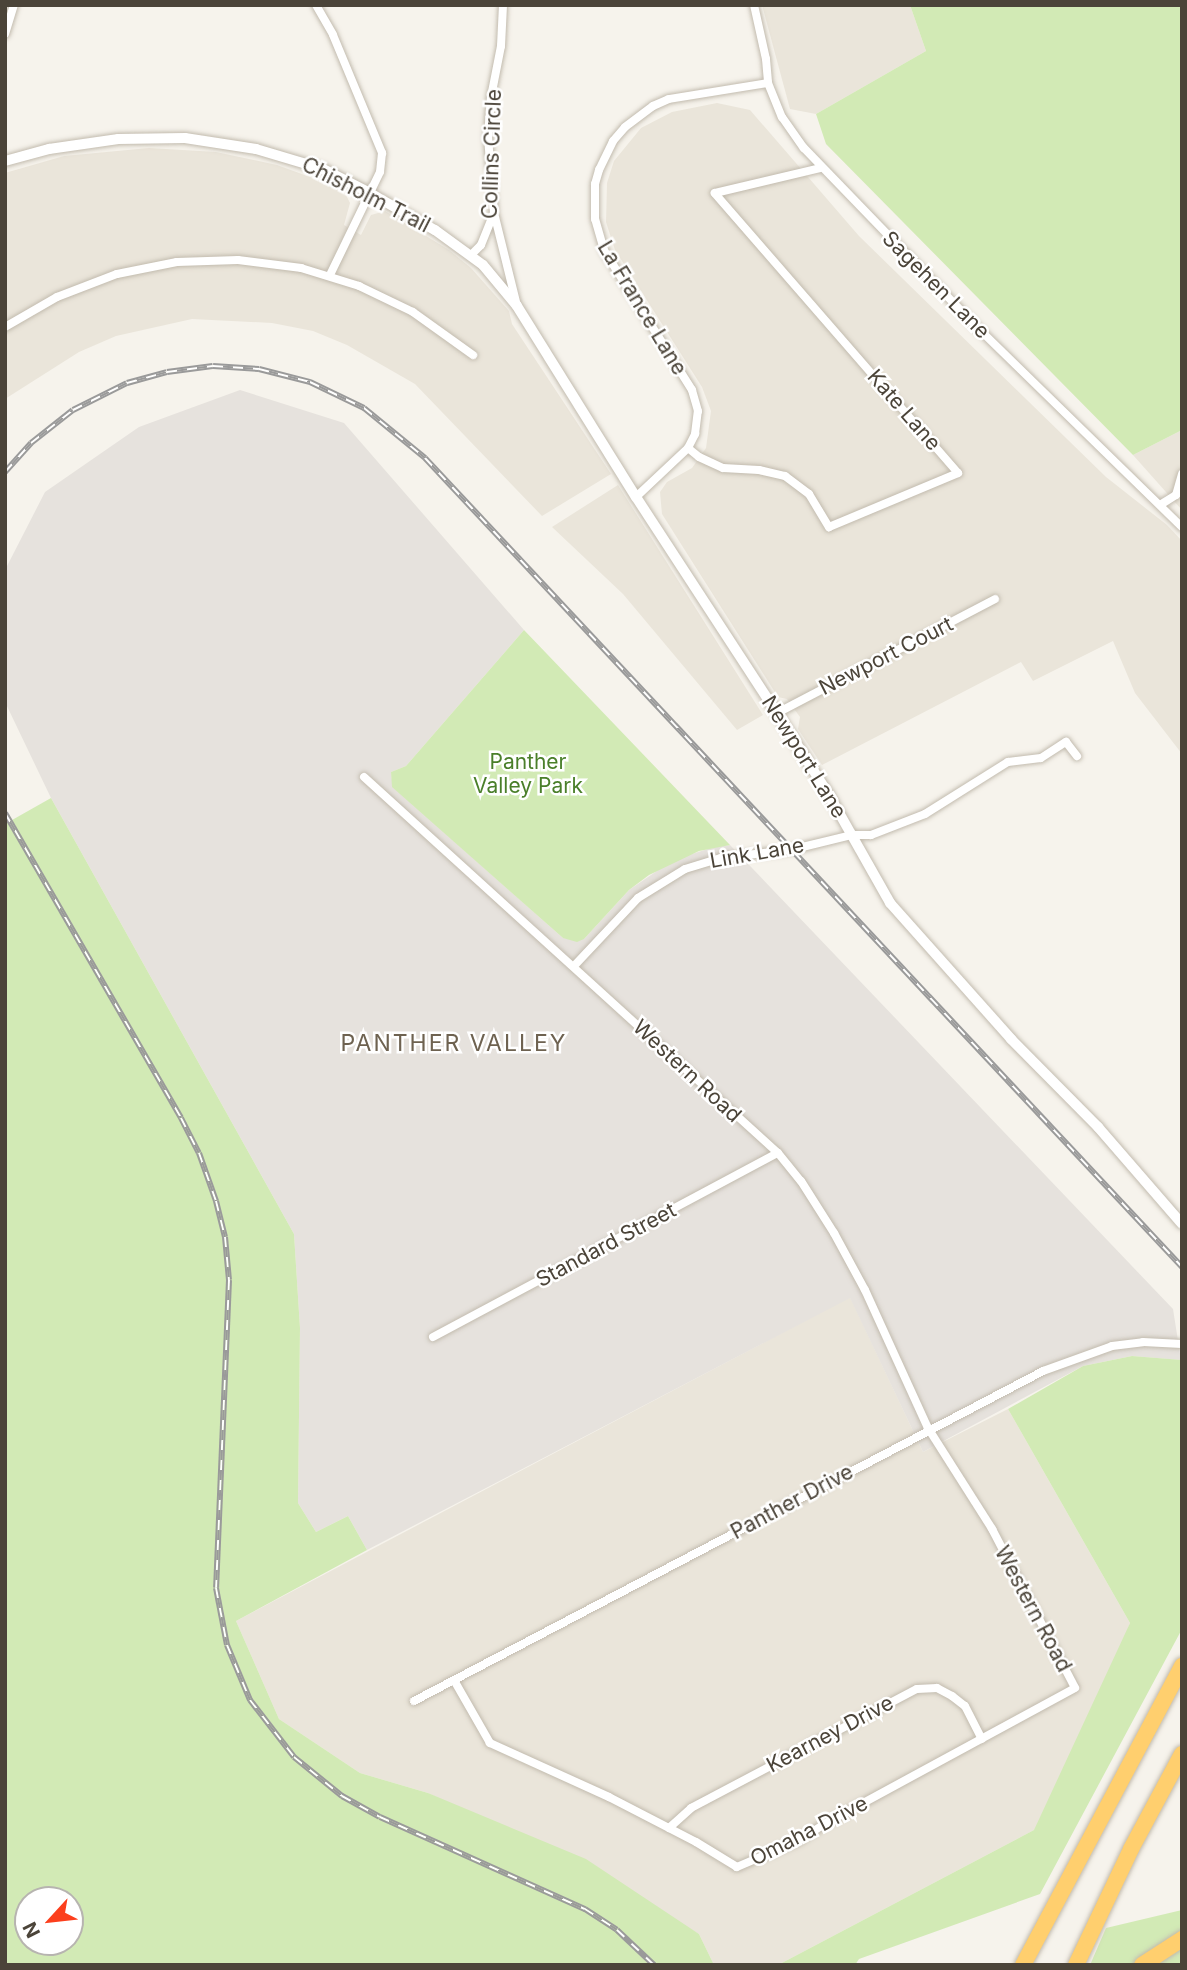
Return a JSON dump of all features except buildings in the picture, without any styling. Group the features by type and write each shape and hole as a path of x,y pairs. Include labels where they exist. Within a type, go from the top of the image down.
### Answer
{"highway":[{"path":"1026,1959 1075,1861 1182,1666"},
{"path":"1078,1960 1131,1849 1182,1754"},
{"path":"1142,1965 1182,1939"}],"street":[{"path":"5,34 14,5"},
{"path":"316,5 333,35 382,153 380,172 330,275"},
{"name":"Collins Circle","path":"471,255 481,245 494,213 488,137 491,97 501,46 503,5"},
{"name":"Sagehen Lane","path":"754,5 766,59 768,83 782,117 821,168 981,331 1182,527"},
{"name":"La France Lane","path":"688,448 698,423 696,399 604,250 595,219 595,184 613,141 625,127 653,106 670,99 768,83"},
{"name":"Chisholm Trail","path":"5,161 86,142 185,138 256,149 323,169 435,230 471,255"},
{"name":"Kate Lane","path":"688,448 710,464 723,468 759,470 785,476 809,494 828,527 958,473 715,193 821,168"},
{"path":"494,213 517,306"},
{"name":"Newport Lane","path":"471,255 517,306 636,497 777,713 852,835 890,904 1011,1039 1098,1127 1182,1224"},
{"path":"5,327 86,284 147,267 207,260 239,260 330,275 359,285 413,312 473,355"},
{"path":"636,497 688,448"},
{"path":"1160,505 1176,495 1182,474"},
{"name":"Newport Court","path":"777,713 995,599"},
{"name":"Link Lane","path":"574,966 638,898 673,874 720,858 790,850 852,835 871,835 925,814 1008,762 1041,758 1066,742 1077,756"},
{"name":"Western Road","path":"364,777 778,1153 801,1181 834,1233 867,1294 928,1428 992,1529 1075,1688"},
{"name":"Standard Street","path":"433,1337 778,1153"},
{"name":"Panther Drive","path":"414,1701 455,1682 928,1428 1079,1355 1128,1343 1182,1344"},
{"name":"Omaha Drive","path":"455,1682 490,1744 669,1828 737,1867 800,1840 826,1823 1075,1688"},
{"name":"Kearney Drive","path":"669,1828 691,1808 917,1689 937,1688 965,1706 982,1739"}],"shaded area":[{"path":"762,5 910,5 926,51 816,114 790,109"},
{"path":"717,103 750,110 859,236 1106,477 1167,525 1182,541 1182,754 1135,693 1113,641 1033,681 1021,662 822,765 798,729 800,717 787,699 778,697 662,514 660,492 667,482 692,468 706,448 711,411 702,387 615,250 606,222 607,183 614,161 641,128 672,112"},
{"path":"149,148 216,152 277,165 343,189 350,203 344,225 361,235 371,215 385,211 449,250 471,268 509,311 512,324 611,474 542,516 415,384 347,345 313,331 272,323 192,319 116,336 79,352 5,399 5,173 64,156"},
{"path":"240,390 344,423 524,630 406,766 391,772 393,787 563,938 584,939 629,890 673,860 714,847 730,845 1173,1309 1181,1360 1132,1356 1083,1366 923,1452 850,1298 367,1550 348,1516 316,1532 298,1503 300,1328 294,1234 51,798 5,702 5,570 45,492 139,427"},
{"path":"1182,430 1182,510 1133,455"},
{"path":"618,485 763,715 737,730 623,594 552,527"},
{"path":"850,1297 923,1452 1008,1409 1130,1623 1055,1819 778,1965 714,1965 699,1934 668,1916 428,1793 360,1773 279,1719 236,1621"}],"green space":[{"path":"910,5 1182,5 1182,430 1133,455 826,144 816,114 926,51"},
{"name":"Panther Valley Park","path":"524,630 730,845 699,851 649,875 629,890 584,939 577,942 563,938 392,787 391,772 406,766"},
{"path":"51,798 294,1234 300,1328 298,1503 316,1532 348,1516 367,1550 236,1621 279,1719 360,1773 428,1793 586,1859 699,1934 714,1965 5,1965 5,824"},
{"path":"1132,1356 1182,1360 1182,1629 1040,1894 859,1959 855,1965 778,1965 1034,1830 1130,1623 1008,1409 1083,1366"},
{"path":"1182,1910 1182,1965 1090,1965 1106,1928"}],"railway":[{"path":"5,472 31,443 73,410 127,383 167,372 213,366 259,369 310,382 364,408 425,458 1182,1267"},
{"path":"5,813 181,1118 199,1153 216,1201 225,1237 229,1280 216,1588 227,1645 250,1700 294,1757 342,1796 380,1817 585,1909 617,1930 654,1965"}],"district":[{"name":"PANTHER VALLEY","path":"454,1043"}]}
